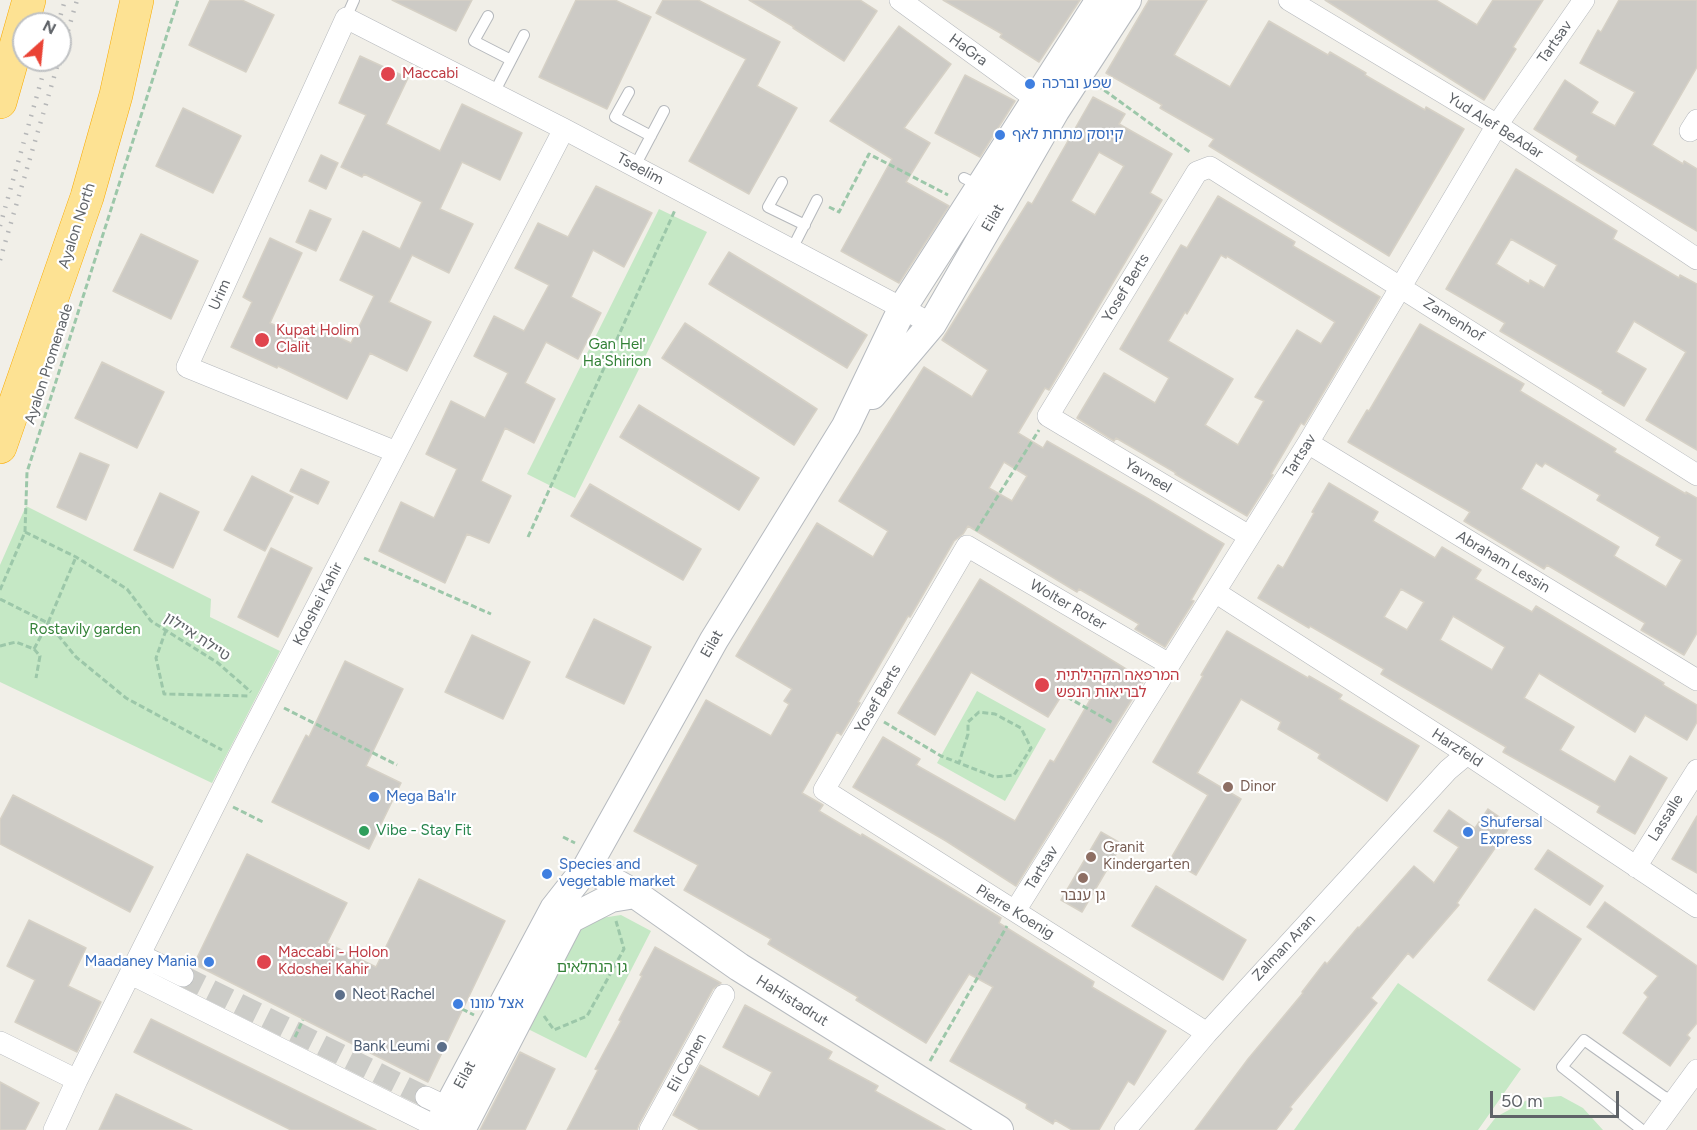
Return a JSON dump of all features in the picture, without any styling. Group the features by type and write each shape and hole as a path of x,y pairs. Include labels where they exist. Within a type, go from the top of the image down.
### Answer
{"highway":[{"path":"0,102 27,0"},
{"name":"Ayalon North","path":"0,447 87,197 116,95 137,0"},
{"path":"116,95 144,0"}],"street":[{"name":"HaGra","path":"900,0 1036,99"},
{"name":"Eilat","path":"445,1120 554,909 587,867 714,640 846,426 903,307 971,190 1036,99 1100,0"},
{"name":"Eilat","path":"846,426 932,324 1043,132 1127,0"},
{"name":"Yud Alef BeAdar","path":"1288,0 1497,125 1697,258"},
{"name":"Tartsav","path":"1015,911 1308,443 1497,125 1584,0"},
{"name":"Tseelim","path":"350,9 494,93 932,324"},
{"name":"Urim","path":"350,9 187,367 396,452"},
{"path":"1036,99 1041,113 1043,132"},
{"name":"Kdoshei Kahir","path":"54,1130 238,758 262,699 346,550 564,129"},
{"name":"Zamenhof","path":"1210,167 1697,475"},
{"name":"Yosef Berts","path":"1048,416 1197,171 1210,167"},
{"name":"Yavneel","path":"1048,416 1249,536"},
{"name":"Abraham Lessin","path":"1308,443 1697,680"},
{"name":"Yosef Berts","path":"824,790 967,546"},
{"name":"Wolter Roter","path":"967,546 1169,664"},
{"name":"Harzfeld","path":"1215,592 1464,752 1697,907"},
{"name":"Zalman Aran","path":"1125,1130 1207,1033 1464,752"},
{"name":"Lassalle","path":"1636,867 1697,770"},
{"name":"Pierre Koenig","path":"824,790 1207,1033"},
{"name":"Eilat","path":"445,1120 526,1005 570,919 587,867"},
{"name":"HaHistadrut","path":"587,867 623,896 999,1130"},
{"path":"570,919 623,896"},
{"path":"136,964 183,976"},
{"path":"136,964 445,1120"},
{"name":"Eli Cohen","path":"650,1130 724,995"},
{"path":"0,1042 77,1080"},
{"path":"1653,1130 1697,1070"}],"lane":[{"path":"488,16 474,41 511,60"},
{"path":"494,93 524,35"},
{"path":"629,92 615,117 651,136"},
{"path":"635,166 664,111"},
{"path":"782,182 768,207 805,225"},
{"path":"792,249 817,201"},
{"path":"1642,1130 1562,1067 1584,1040 1663,1096 1674,1101"}],"path":[{"name":"Ayalon Promenade","path":"25,532 27,472 178,0"},
{"path":"1080,73 1210,167"},
{"path":"817,201 839,212 869,154 971,190"},
{"path":"528,537 683,192"},
{"path":"967,546 1048,416"},
{"name":"טיילת איילון","path":"25,532 76,557 127,589 151,621 218,663 262,699"},
{"path":"0,590 25,532"},
{"path":"346,550 491,614"},
{"path":"34,649 48,623 76,557"},
{"path":"0,599 48,623 76,657 126,698 238,758"},
{"path":"166,630 156,658 164,694 262,699 397,765"},
{"path":"0,646 16,642 34,649 40,656 36,678"},
{"path":"1067,697 1127,732"},
{"path":"869,713 941,756 959,763 995,777 1014,775 1031,748 1021,728 995,714 979,712 968,722 968,734 959,763"},
{"path":"218,799 263,822"},
{"path":"526,1005 540,1011 554,1030 587,1016 624,950 623,896"},
{"path":"919,1081 1015,911"}],"green space":[{"name":"Gan Hel' Ha'Shirion","path":"659,209 707,232 575,498 527,474"},
{"name":"Rostavily garden","path":"26,506 211,599 210,617 280,651 212,783 0,682 0,565"},
{"path":"977,691 1046,729 1005,801 937,763"},
{"name":"גן הנחלאים","path":"621,915 651,931 586,1058 524,1027 569,936 595,919"},
{"path":"1398,983 1521,1069 1478,1130 1294,1130"},
{"path":"1561,1096 1583,1108 1603,1130 1486,1130 1496,1117 1529,1099"}],"building":[{"path":"210,0 242,0 274,15 246,72 189,45"},
{"path":"392,0 472,0 456,31"},
{"path":"576,0 615,0 651,17 607,109 539,77"},
{"path":"663,0 698,0 780,42 757,86 797,108 749,194 689,161 746,59 656,13"},
{"path":"749,0 860,0 877,11 844,61"},
{"path":"943,0 1080,0 1039,62 1000,37 1002,34"},
{"path":"1149,0 1207,0 1174,55 1230,87 1269,21 1328,55 1330,52 1425,110 1426,107 1464,129 1389,256 1209,146 1214,139 1160,108 1162,105 1106,73"},
{"path":"1325,0 1436,0 1477,25 1493,0 1543,0 1513,47 1516,49 1484,100"},
{"path":"1619,0 1697,0 1697,67 1652,145 1683,164 1684,161 1697,169 1697,231 1576,160 1578,156 1534,129 1565,80 1598,102 1591,113 1615,126 1635,92 1580,63 1598,30 1601,32"},
{"path":"899,26 951,64 904,128 930,143 906,182 949,206 899,283 841,251 892,159 830,121"},
{"path":"360,56 408,78 386,124 440,151 462,104 522,133 500,180 462,162 440,209 473,224 449,273 412,255 389,302 431,322 407,371 370,353 347,399 278,366 277,368 231,347 252,302 243,297 270,238 302,253 270,323 307,340 314,326 351,343 374,296 340,280 363,231 400,249 422,202 364,174 362,177 341,167 366,115 339,103"},
{"path":"965,75 1015,101 980,157 935,133"},
{"path":"1093,97 1125,114 1119,124 1172,154 1150,193 1162,200 1049,390 1045,388 1018,433 1043,448 1047,441 1224,544 1191,600 1194,601 1165,647 1135,629 1139,624 1079,589 1077,592 968,526 963,534 954,541 910,617 908,616 841,735 837,732 802,793 823,805 819,811 861,836 862,834 1001,918 999,923 1094,982 1092,987 1166,1031 1134,1085 1128,1081 1099,1130 1072,1130 1055,1120 1053,1124 1026,1108 1027,1104 950,1061 993,987 969,974 926,1043 856,1000 858,997 768,944 771,939 684,890 698,865 634,831 706,700 771,736 789,704 784,701 792,689 736,656 817,523 873,557 888,531 839,501 924,367 972,397 988,370 942,340 1028,202 1032,204","holes":["1099,152 1124,166 1095,215 1071,201","1004,462 1027,476 1012,501 989,488"]},
{"path":"183,108 241,136 213,193 156,166"},
{"path":"321,155 338,163 326,189 309,181"},
{"path":"1516,169 1617,231 1613,239 1679,278 1680,275 1697,284 1697,450 1646,420 1686,352 1634,321 1616,352 1646,369 1624,406 1602,393 1603,391 1500,331 1505,323 1446,289","holes":["1511,239 1557,265 1544,288 1530,280 1529,284 1496,264"]},
{"path":"596,186 652,213 624,267 593,250 571,297 601,313 578,359 546,342 525,383 555,399 534,443 505,428 481,481 511,496 489,543 467,534 445,583 379,551 401,502 434,518 457,469 426,454 451,401 485,418 508,373 474,356 494,316 524,331 549,285 515,268 538,223 568,237"},
{"path":"1218,196 1295,242 1293,246 1380,297 1304,425 1301,423 1271,474 1273,475 1247,516 1116,438 1114,441 1077,418 1104,373 1155,403 1169,378 1120,349 1181,245 1187,248","holes":["1221,255 1226,258 1227,256 1335,322 1321,344 1297,330 1255,397 1264,401 1238,445 1205,425 1233,379 1168,341 1185,312 1187,314"]},
{"path":"310,210 331,219 316,251 296,242"},
{"path":"141,234 198,261 171,319 113,291"},
{"path":"729,252 867,335 847,368 709,284"},
{"path":"685,323 817,409 794,445 662,358"},
{"path":"1420,324 1524,384 1520,391 1616,449 1614,452 1686,494 1686,492 1697,498 1697,633 1684,655 1641,630 1645,623 1547,565 1544,569 1464,521 1470,512 1348,442 1367,410 1369,411","holes":["1536,463 1542,467 1545,463 1600,495 1597,500 1660,537 1656,545 1682,560 1666,587 1614,556 1619,547 1521,489"]},
{"path":"102,362 164,392 137,448 75,418"},
{"path":"639,405 759,478 739,510 620,437"},
{"path":"80,453 109,465 86,520 57,507"},
{"path":"301,469 329,482 318,504 290,491"},
{"path":"252,476 293,497 265,551 224,530"},
{"path":"1329,483 1378,512 1373,521 1435,558 1442,547 1481,570 1475,579 1532,612 1536,606 1697,705 1697,722 1687,740 1645,715 1635,732 1539,673 1524,698 1574,727 1560,750 1615,782 1630,756 1667,778 1635,834 1597,812 1600,806 1503,752 1506,747 1381,674 1384,669 1258,598 1278,565 1283,568 1314,513 1312,512","holes":["1401,589 1424,602 1407,630 1384,617","1453,616 1505,647 1492,670 1440,640"]},
{"path":"590,484 701,549 683,580 571,516"},
{"path":"160,493 199,512 173,568 134,550"},
{"path":"271,548 312,568 278,637 238,617"},
{"path":"980,579 1144,680 1016,886 946,841 853,787 883,737 920,759 916,765 1015,821 1050,760 1054,762 1090,700 1067,687 1048,717 971,672 935,735 898,713"},
{"path":"594,619 651,647 624,704 566,677"},
{"path":"1227,631 1342,695 1339,699 1419,746 1387,801 1318,758 1320,754 1278,729 1281,722 1241,699 1197,773 1241,799 1196,875 1170,860 1208,795 1153,762"},
{"path":"472,635 530,662 503,719 445,692"},
{"path":"345,661 403,689 366,766 401,783 369,849 272,802 306,735 309,737"},
{"path":"13,795 153,867 130,912 0,844 0,820"},
{"path":"1488,809 1511,825 1457,903 1459,905 1413,958 1408,953 1371,998 1377,1003 1290,1107 1292,1109 1276,1130 1195,1130 1325,962 1327,964 1414,866 1434,883 1459,847 1434,831 1449,810 1475,828"},
{"path":"1697,816 1697,873 1672,859"},
{"path":"1101,832 1122,844 1082,912 1061,900"},
{"path":"1548,850 1603,886 1590,905 1535,869"},
{"path":"247,854 347,903 327,943 376,967 419,879 505,921 428,1082 194,964"},
{"path":"1156,886 1246,940 1223,980 1132,926"},
{"path":"1605,902 1697,966 1697,1023 1687,1035 1690,1038 1670,1066 1623,1033 1648,997 1644,993 1658,976 1587,927"},
{"path":"1535,909 1581,939 1534,1010 1488,980"},
{"path":"29,920 86,948 68,986 101,1002 77,1052 15,1022 35,980 7,966"},
{"path":"655,947 721,983 713,989 637,1130 567,1130 598,1070 595,1069 621,1021 619,1020"},
{"path":"745,1005 832,1052 828,1059 878,1086 875,1091 945,1130 700,1130 673,1115 700,1065 759,1097 772,1072 723,1047"},
{"path":"151,1019 376,1130 291,1130 134,1052"},
{"path":"520,1052 555,1069 525,1130 480,1130"},
{"path":"0,1082 39,1103 25,1130 0,1130"},
{"path":"116,1094 192,1130 99,1130"}],"tunnel":[{"path":"183,976 426,1097"}],"railway":[{"path":"62,12 65,0"},
{"path":"72,17 77,0"},
{"path":"0,226 44,72"},
{"path":"0,260 55,72"}],"place":[{"name":"Maccabi","path":"388,74"},
{"name":"שפע וברכה","path":"1030,84"},
{"name":"קיוסק מתחת לאף","path":"1000,135"},
{"name":"Kupat Holim Clalit","path":"262,340"},
{"name":"המרפאה הקהילתית לבריאות הנפש","path":"1042,685"},
{"name":"Dinor","path":"1228,787"},
{"name":"Mega Ba'Ir","path":"374,797"},
{"name":"Vibe - Stay Fit","path":"364,831"},
{"name":"Shufersal Express","path":"1468,832"},
{"name":"Granit Kindergarten","path":"1091,857"},
{"name":"Species and vegetable market","path":"547,874"},
{"name":"גן ענבר","path":"1083,878"},
{"name":"Maadaney Mania","path":"209,962"},
{"name":"Maccabi - Holon Kdoshei Kahir","path":"264,962"},
{"name":"Neot Rachel","path":"340,995"},
{"name":"אצל מונו","path":"458,1004"},
{"name":"Bank Leumi","path":"442,1047"}]}
